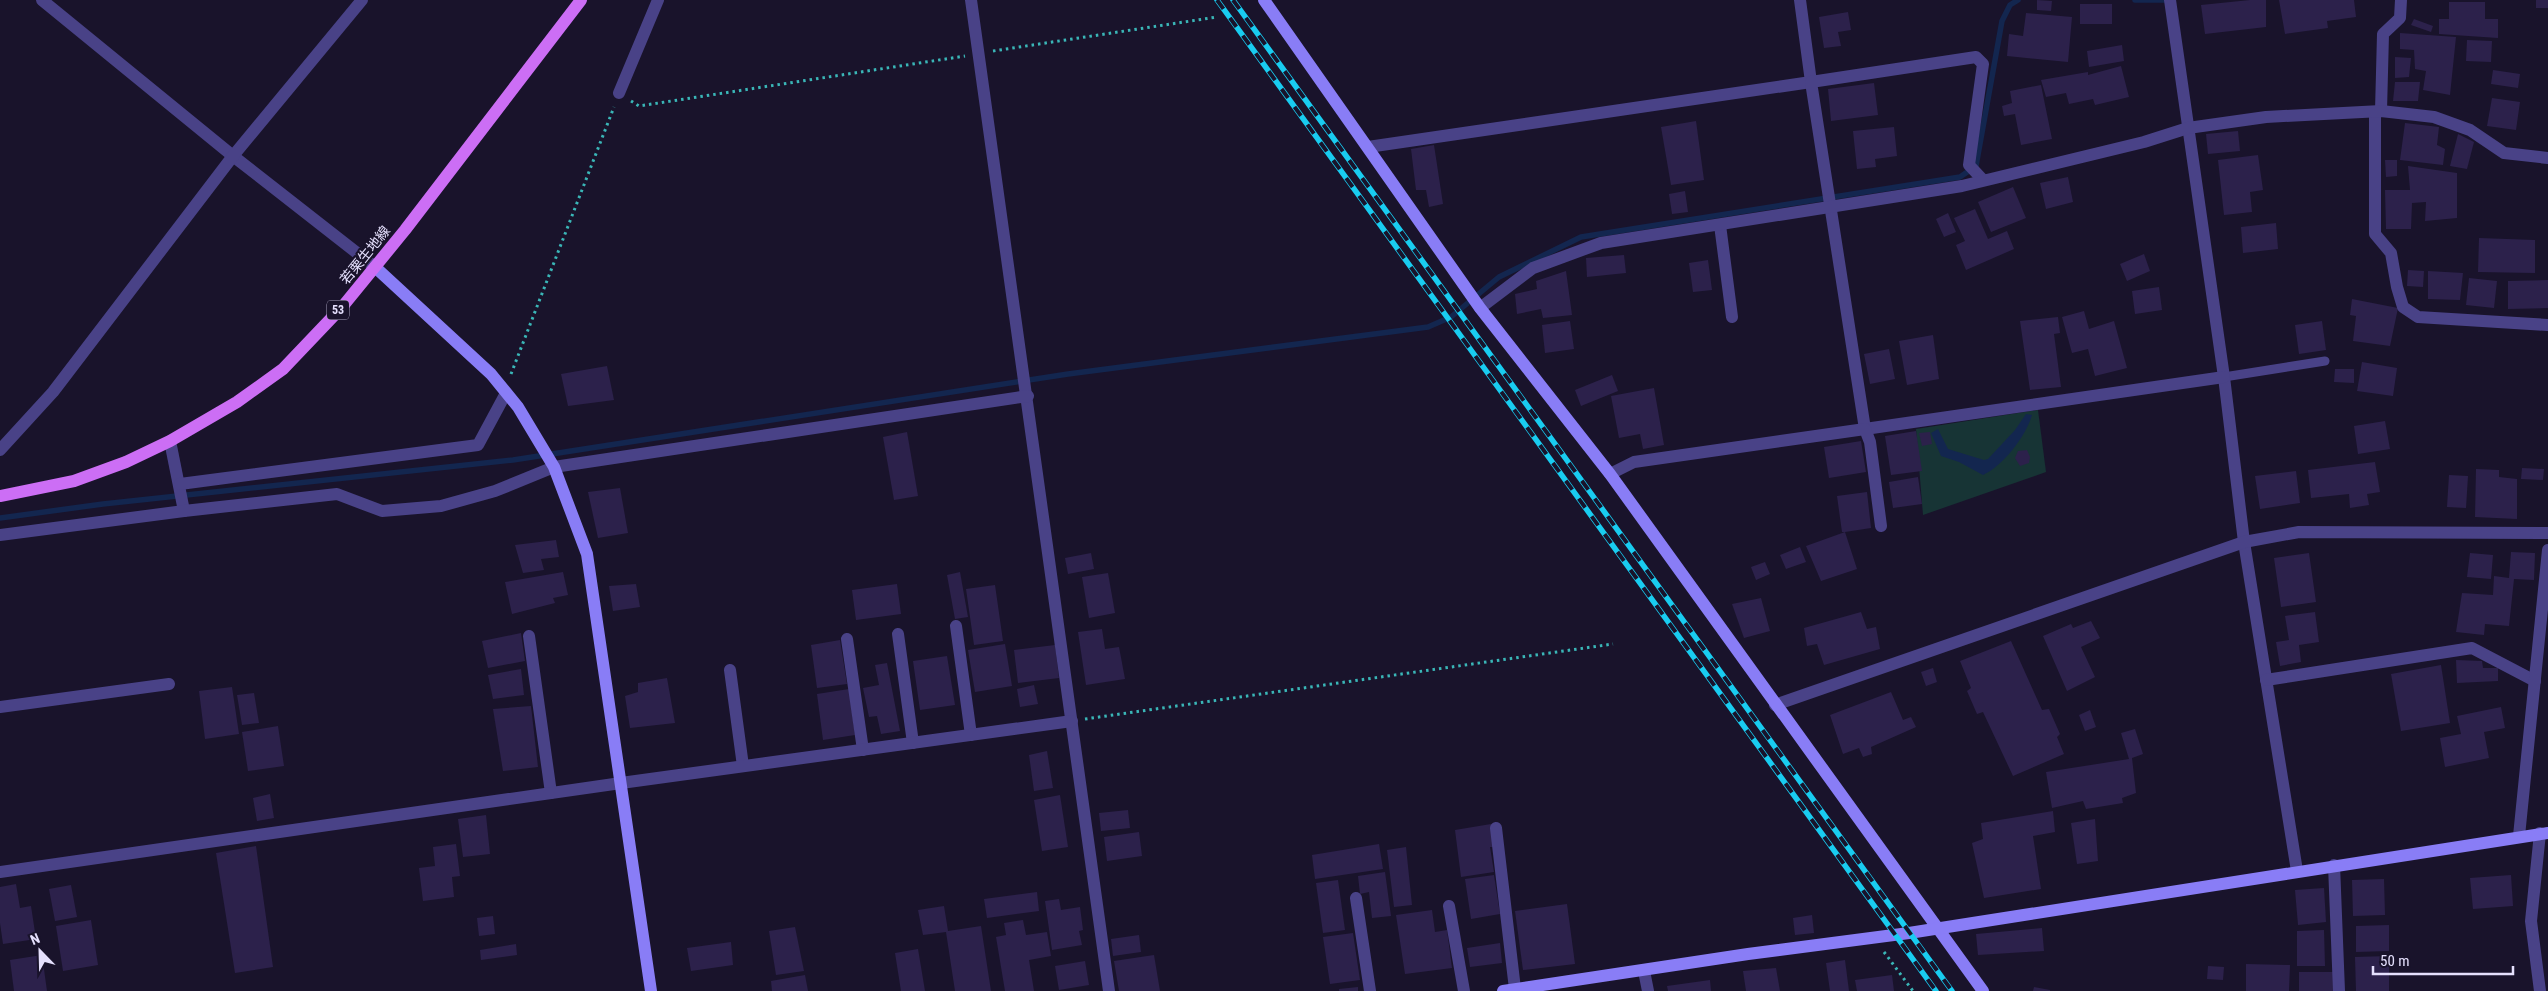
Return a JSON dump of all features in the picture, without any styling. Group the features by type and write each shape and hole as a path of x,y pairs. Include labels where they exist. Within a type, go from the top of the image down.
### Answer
{"main road":[{"name":"若栗生地線","path":"0,496 74,481 126,462 170,441 236,402 283,369 343,306 375,267 581,0"}],"street":[{"path":"42,0 233,156 375,267 491,374 518,407 554,467 587,554 622,782 651,991"},
{"path":"0,450 53,392 233,156 362,0"},
{"path":"619,93 658,0"},
{"path":"971,0 1028,396 1109,991"},
{"path":"1264,0 1480,308 1610,474 1983,991"},
{"path":"1800,0 1865,429 1870,442 1881,526"},
{"path":"2170,0 2224,377 2244,542 2297,871"},
{"path":"2401,0 2400,18 2383,34 2378,112 2375,234 2391,253 2397,287 2403,307 2418,318 2548,325"},
{"path":"1368,147 1976,57 1983,64 1969,165 1983,180"},
{"path":"1480,308 1533,268 1601,243 1832,208 1983,180 2144,142 2188,128 2266,117 2378,112 2434,117 2470,130 2504,153 2548,158"},
{"path":"1720,225 1732,317"},
{"path":"1610,474 1634,462 2224,377"},
{"path":"180,484 478,445 503,388"},
{"path":"0,535 184,511 337,494 382,511 441,506 495,491 554,467 1028,396"},
{"path":"170,441 184,511"},
{"path":"1775,705 2244,542 2299,532 2548,533"},
{"path":"2519,836 2548,550"},
{"path":"956,626 971,735"},
{"path":"898,634 914,743"},
{"path":"529,636 551,793"},
{"path":"847,639 863,750"},
{"path":"2266,680 2472,648 2535,681"},
{"path":"730,670 743,766"},
{"path":"0,707 169,684"},
{"path":"0,872 622,782 1072,721"},
{"path":"1496,828 1509,990 1873,938 2544,833 2531,921 2540,991"},
{"path":"2334,865 2339,991"},
{"path":"1356,898 1370,991"},
{"path":"1448,906 1464,991"},
{"path":"1644,971 1648,991"}],"lane":[{"path":"2224,377 2325,361"}],"path":[{"path":"503,388 513,372 619,93 639,106 1217,17"},
{"path":"1072,721 1613,644"},
{"path":"1873,938 1913,991"}],"green space":[{"path":"2038,410 2046,472 1923,515 1916,429"}],"water":[{"path":"2026,414 2032,415 2025,432 2013,450 1991,471 1983,475 1959,462 1941,456 1931,433 1938,429 1948,449 1984,460 1988,459 2015,430"}],"building":[{"path":"2037,0 2052,1 2051,11 2037,10"},
{"path":"2266,0 2266,27 2205,34 2201,5"},
{"path":"2279,0 2354,0 2356,17 2327,21 2328,28 2285,34"},
{"path":"2536,0 2548,0 2548,8 2536,8"},
{"path":"2449,2 2485,2 2485,19 2498,19 2498,38 2439,34 2439,19 2449,19"},
{"path":"2080,4 2112,4 2112,24 2080,24"},
{"path":"1848,12 1851,30 1838,32 1841,46 1824,48 1819,17"},
{"path":"2026,13 2072,17 2068,62 2007,56 2009,34 2023,36"},
{"path":"2414,19 2433,26 2431,32 2411,25"},
{"path":"2400,33 2456,37 2450,95 2423,90 2426,71 2415,69 2414,50 2400,49"},
{"path":"2467,40 2492,41 2491,62 2466,61"},
{"path":"2122,45 2124,61 2089,67 2087,51"},
{"path":"2395,57 2411,58 2409,77 2395,78"},
{"path":"2121,66 2129,97 2095,105 2093,99 2069,104 2066,93 2046,97 2041,80 2088,72 2088,75"},
{"path":"2493,70 2520,74 2518,88 2491,84"},
{"path":"2395,82 2420,82 2418,101 2393,101"},
{"path":"1874,83 1878,115 1831,121 1828,89"},
{"path":"2041,85 2052,139 2021,145 2015,114 2004,116 2002,106 2012,103 2010,91"},
{"path":"2492,98 2520,102 2516,130 2487,126"},
{"path":"1696,121 1704,180 1671,185 1661,127"},
{"path":"2405,123 2439,127 2437,145 2445,149 2443,165 2400,160"},
{"path":"1894,127 1897,156 1875,159 1876,167 1857,169 1853,131"},
{"path":"2238,131 2240,151 2208,154 2206,134"},
{"path":"2458,134 2474,142 2467,169 2450,166"},
{"path":"1434,145 1443,204 1429,207 1426,190 1416,190 1411,149"},
{"path":"2258,155 2263,190 2250,192 2252,212 2224,215 2218,160"},
{"path":"2385,160 2397,160 2397,176 2386,177"},
{"path":"2408,166 2457,173 2457,218 2425,221 2426,202 2412,203 2411,229 2386,229 2385,190 2410,190"},
{"path":"2068,177 2073,202 2046,209 2040,183"},
{"path":"2013,187 2026,218 1991,232 1978,202"},
{"path":"1685,191 1688,212 1672,214 1669,194"},
{"path":"1975,209 1988,239 2007,231 2014,249 1966,270 1956,245 1965,241 1954,218"},
{"path":"1948,213 1956,232 1944,237 1936,219"},
{"path":"2276,223 2278,249 2243,253 2241,227"},
{"path":"2479,238 2535,240 2535,273 2478,272"},
{"path":"2144,254 2150,271 2127,281 2120,264"},
{"path":"1624,255 1626,273 1587,277 1586,258"},
{"path":"1708,260 1712,290 1693,292 1689,263"},
{"path":"2408,270 2424,271 2423,287 2407,286"},
{"path":"1566,271 1572,315 1543,318 1541,309 1517,314 1515,294 1537,289 1536,281"},
{"path":"2428,271 2463,273 2460,300 2428,299"},
{"path":"2469,278 2497,281 2494,308 2466,305"},
{"path":"2548,280 2548,308 2508,309 2508,281"},
{"path":"2159,287 2162,310 2135,314 2132,291"},
{"path":"2352,299 2398,308 2390,346 2353,341 2356,316 2350,315"},
{"path":"2084,311 2089,329 2114,321 2127,368 2095,376 2088,349 2072,353 2062,317"},
{"path":"2058,317 2060,333 2054,334 2061,387 2030,390 2020,321"},
{"path":"1570,321 1574,349 1545,353 1542,325"},
{"path":"2322,321 2326,350 2299,354 2295,325"},
{"path":"1933,335 1939,379 1907,385 1899,341"},
{"path":"1889,349 1895,379 1870,384 1864,354"},
{"path":"2362,362 2397,368 2393,396 2357,391"},
{"path":"607,366 614,400 568,406 561,374"},
{"path":"2335,369 2354,369 2354,383 2334,382"},
{"path":"1612,375 1618,391 1581,406 1575,390"},
{"path":"1654,388 1664,445 1643,449 1640,434 1619,438 1611,396"},
{"path":"2385,421 2390,449 2358,454 2354,426"},
{"path":"1916,431 1922,471 1891,475 1885,436"},
{"path":"907,432 918,496 894,500 883,437"},
{"path":"1930,432 1932,444 1922,446 1919,433"},
{"path":"1861,441 1866,472 1829,478 1824,447"},
{"path":"2027,450 2030,457 2029,463 2020,466 2015,458 2018,451"},
{"path":"2375,462 2380,492 2367,494 2369,505 2350,508 2349,494 2311,498 2308,470"},
{"path":"2522,468 2544,469 2543,480 2521,479"},
{"path":"2476,469 2499,470 2499,477 2517,479 2517,519 2475,517"},
{"path":"2296,471 2300,503 2260,509 2255,476"},
{"path":"2449,475 2468,476 2466,508 2447,507"},
{"path":"1918,477 1922,504 1893,508 1889,482"},
{"path":"620,488 628,533 598,538 588,492"},
{"path":"1867,492 1871,528 1842,532 1837,496"},
{"path":"1845,532 1857,569 1821,581 1806,546"},
{"path":"556,540 559,557 541,559 544,570 523,573 515,545"},
{"path":"1800,547 1806,562 1786,569 1780,555"},
{"path":"2511,552 2535,553 2534,580 2514,579 2509,626 2485,624 2484,635 2456,632 2462,593 2493,595 2494,576 2509,578"},
{"path":"1091,553 1094,569 1068,574 1065,558"},
{"path":"2309,553 2316,602 2281,607 2274,558"},
{"path":"2470,553 2493,555 2491,579 2467,577"},
{"path":"1765,562 1770,574 1756,580 1751,567"},
{"path":"563,572 568,595 553,598 555,603 512,614 505,582"},
{"path":"960,572 968,617 955,619 947,575"},
{"path":"1108,573 1115,613 1089,618 1082,577"},
{"path":"636,584 640,607 613,611 609,586"},
{"path":"897,584 901,614 856,620 852,590"},
{"path":"995,585 1003,641 974,645 966,589"},
{"path":"1761,598 1770,631 1744,638 1732,604"},
{"path":"1861,612 1867,629 1876,627 1880,649 1824,665 1817,644 1807,646 1804,628"},
{"path":"2315,612 2319,642 2299,645 2301,662 2280,666 2276,642 2289,640 2285,616"},
{"path":"2091,621 2100,638 2081,647 2095,677 2067,691 2043,636 2071,624 2073,628"},
{"path":"1102,629 1105,649 1119,647 1125,679 1086,685 1078,632"},
{"path":"521,633 525,661 488,668 482,641"},
{"path":"840,640 847,684 817,688 811,645"},
{"path":"2011,641 2042,710 2049,709 2060,734 2057,737 2064,754 2013,776 1983,712 1977,714 1967,691 1971,688 1960,661"},
{"path":"1005,644 1012,686 975,692 968,650"},
{"path":"1055,645 1059,678 1018,683 1014,650"},
{"path":"947,656 955,705 920,710 913,661"},
{"path":"2456,660 2482,661 2483,668 2498,668 2498,681 2457,683"},
{"path":"887,663 900,731 881,734 877,716 869,717 863,688 879,685 875,665"},
{"path":"2441,665 2450,723 2401,731 2391,674"},
{"path":"1933,668 1937,682 1926,686 1921,672"},
{"path":"521,669 524,695 493,699 488,675"},
{"path":"667,678 675,723 630,728 625,696 638,692 638,683"},
{"path":"1034,685 1038,704 1020,707 1017,689"},
{"path":"232,687 239,734 205,739 199,691"},
{"path":"849,689 855,735 823,740 817,694"},
{"path":"1891,692 1903,720 1911,717 1916,727 1871,747 1872,754 1863,757 1859,748 1843,754 1830,715"},
{"path":"254,693 259,723 242,725 237,695"},
{"path":"531,706 538,767 503,771 493,709"},
{"path":"2501,707 2505,728 2484,732 2489,758 2445,767 2440,738 2461,734 2457,716"},
{"path":"2090,710 2096,727 2085,731 2079,715"},
{"path":"278,726 284,766 248,771 242,732"},
{"path":"2135,729 2143,754 2132,758 2136,793 2122,798 2123,803 2086,809 2083,801 2052,808 2046,772 2129,759 2121,733"},
{"path":"1047,751 1053,788 1034,791 1029,755"},
{"path":"270,794 274,818 257,821 253,798"},
{"path":"1060,795 1068,847 1042,851 1034,800"},
{"path":"1128,810 1130,828 1101,831 1099,813"},
{"path":"2053,811 2055,832 2033,836 2041,889 1984,898 1972,843 1983,839 1981,823"},
{"path":"486,815 490,854 463,857 458,819"},
{"path":"2095,819 2098,861 2077,864 2071,823"},
{"path":"1491,824 1494,847 1490,847 1494,872 1461,877 1455,830"},
{"path":"1139,832 1142,856 1107,861 1104,837"},
{"path":"456,844 460,876 452,877 454,897 423,901 419,868 435,866 433,847"},
{"path":"1379,844 1383,869 1315,879 1312,855"},
{"path":"256,846 273,967 235,973 216,853"},
{"path":"1406,847 1412,905 1394,907 1387,850"},
{"path":"1385,872 1391,916 1372,918 1369,892 1360,894 1358,876"},
{"path":"1494,875 1500,914 1471,919 1465,879"},
{"path":"2511,875 2513,906 2473,909 2470,878"},
{"path":"2384,879 2385,915 2353,916 2352,880"},
{"path":"1338,880 1345,930 1323,933 1316,883"},
{"path":"16,884 20,908 31,906 36,939 3,944 0,923 0,887"},
{"path":"71,885 77,917 55,921 49,889"},
{"path":"2324,888 2326,922 2298,925 2295,890"},
{"path":"1037,892 1039,911 987,918 984,899"},
{"path":"1059,899 1061,910 1080,907 1083,930 1079,931 1082,945 1052,950 1045,901"},
{"path":"1567,904 1575,964 1523,970 1515,911"},
{"path":"944,906 948,931 981,926 991,991 955,991 946,932 923,935 918,910"},
{"path":"1432,910 1435,932 1447,930 1452,968 1405,974 1396,915"},
{"path":"1812,915 1814,933 1795,935 1793,918"},
{"path":"493,916 495,934 479,936 477,918"},
{"path":"91,920 98,965 63,971 56,926"},
{"path":"1023,920 1026,935 1047,932 1051,956 1029,960 1034,991 1005,991 996,937 1006,935 1004,923"},
{"path":"2389,925 2389,951 2356,952 2356,926"},
{"path":"795,927 804,971 776,975 769,931"},
{"path":"2042,928 2044,951 1978,955 1976,934"},
{"path":"2324,930 2325,966 2297,966 2297,931"},
{"path":"1353,933 1360,980 1330,984 1323,937"},
{"path":"1139,935 1141,952 1113,956 1111,939"},
{"path":"731,942 733,965 691,971 687,948"},
{"path":"1500,943 1502,963 1470,967 1467,948"},
{"path":"516,944 517,955 481,960 480,950"},
{"path":"918,949 925,991 901,991 895,953"},
{"path":"42,955 47,991 14,991 10,960"},
{"path":"1154,955 1160,991 1119,991 1114,961"},
{"path":"2389,956 2389,991 2356,991 2355,957"},
{"path":"1845,960 1849,991 1830,991 1826,963"},
{"path":"1085,961 1089,985 1059,990 1055,966"},
{"path":"2246,964 2290,965 2289,991 2246,991"},
{"path":"2208,966 2224,967 2223,980 2207,979"},
{"path":"1776,968 1780,991 1746,991 1743,971"},
{"path":"2299,972 2334,972 2334,991 2299,991"},
{"path":"805,975 808,991 772,991 771,981"},
{"path":"1892,975 1894,991 1857,991 1855,980"},
{"path":"1710,980 1711,991 1668,991 1667,986"},
{"path":"1358,987 1358,991 1339,991 1339,989"},
{"path":"2034,987 2050,990 2050,991 2033,991"}],"waterway":[{"path":"0,518 103,504 513,460 1068,374 1428,327 1451,317 1499,277 1581,237 1960,177 1976,166 2002,21 2010,5 2018,0"},
{"path":"2135,0 2169,0"}],"railway":[{"path":"1217,0 1936,991"},
{"path":"1233,0 1952,991"}]}
